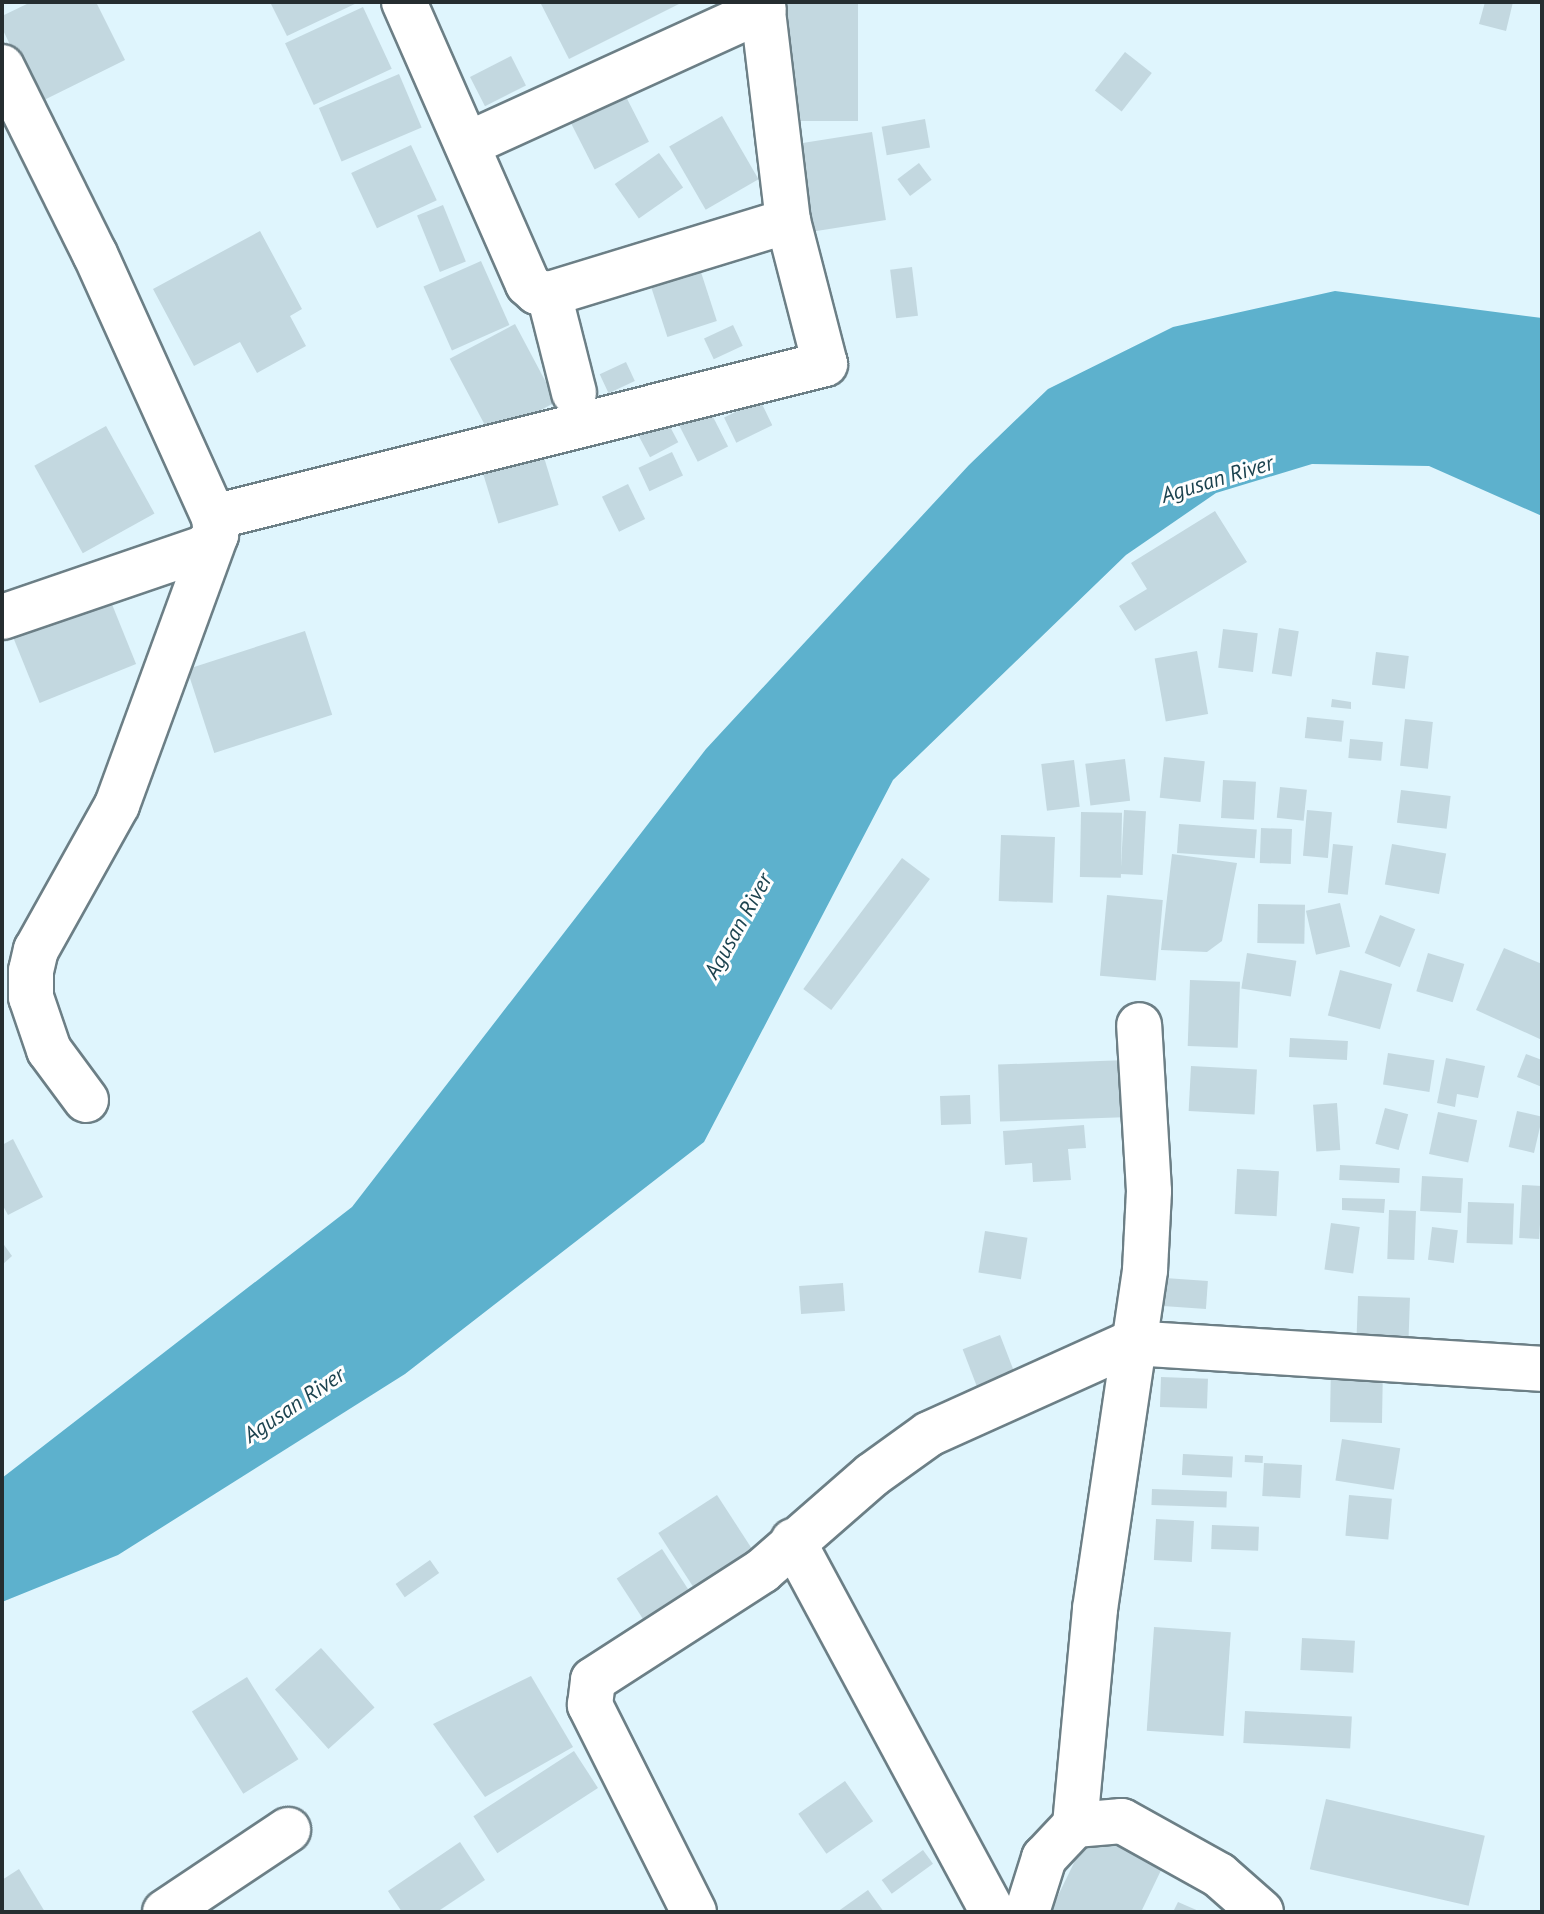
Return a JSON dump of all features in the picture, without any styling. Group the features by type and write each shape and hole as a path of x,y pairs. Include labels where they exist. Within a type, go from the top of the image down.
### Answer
{"street":[{"path":"404,2 528,284 549,294 788,221"},
{"path":"2,617 204,548 215,526 825,364 788,221 763,5 468,144"},
{"path":"2,67 95,254 215,526 117,805 36,950 31,971 31,997 49,1050 86,1100"},
{"path":"549,294 574,393"},
{"path":"1027,1912 1044,1858 1075,1825 1095,1609 1131,1343 1145,1270 1149,1191 1139,1025"},
{"path":"694,1912 590,1705 593,1680 762,1571 793,1541 929,1434 1131,1343 1542,1369"},
{"path":"793,1541 993,1912"},
{"path":"1075,1825 1122,1821 1219,1875 1261,1912"},
{"path":"165,1912 288,1830"}],"water":[{"name":"Agusan River","path":"1335,291 1542,318 1542,516 1429,466 1312,464 1216,493 1126,555 893,780 704,1142 405,1374 118,1555 2,1602 2,1478 352,1207 706,749 969,465 1048,389 1173,327"}],"building":[{"path":"31,2 96,2 125,60 38,103 2,28 2,16"},
{"path":"270,2 359,2 287,36"},
{"path":"540,2 683,2 569,59"},
{"path":"788,2 858,2 858,121 788,121"},
{"path":"1485,2 1513,2 1506,31 1479,24"},
{"path":"363,7 392,69 314,105 285,43"},
{"path":"1125,52 1152,73 1122,112 1095,91"},
{"path":"511,56 526,85 485,106 470,77"},
{"path":"399,74 422,127 342,161 319,108"},
{"path":"619,83 649,142 595,169 565,111"},
{"path":"722,116 759,179 706,210 669,146"},
{"path":"925,119 930,148 887,155 882,127"},
{"path":"872,132 886,220 812,232 798,144"},
{"path":"411,145 437,200 377,228 351,173"},
{"path":"659,153 683,187 639,218 615,184"},
{"path":"919,163 932,180 910,196 897,179"},
{"path":"443,205 466,262 440,272 417,215"},
{"path":"260,231 302,309 290,316 306,346 257,373 240,342 194,366 153,289"},
{"path":"481,261 509,325 452,351 423,287"},
{"path":"698,263 717,321 667,337 649,279"},
{"path":"912,267 918,316 896,318 890,270"},
{"path":"515,324 556,402 491,436 450,359"},
{"path":"733,325 743,346 714,359 704,339"},
{"path":"626,362 635,381 609,393 600,374"},
{"path":"760,400 772,425 736,443 724,418"},
{"path":"709,409 728,446 698,462 679,424"},
{"path":"667,421 678,442 650,457 639,436"},
{"path":"106,426 154,513 83,553 34,466"},
{"path":"539,441 559,505 498,523 479,459"},
{"path":"672,452 683,476 649,491 638,468"},
{"path":"628,484 645,519 619,532 602,497"},
{"path":"1215,511 1247,562 1135,631 1119,606 1147,589 1131,563"},
{"path":"105,587 136,664 40,703 9,626"},
{"path":"1279,628 1299,631 1292,677 1272,673"},
{"path":"1223,629 1258,633 1253,672 1218,668"},
{"path":"305,631 332,715 214,753 187,669"},
{"path":"1197,651 1208,714 1166,721 1155,658"},
{"path":"1376,652 1409,656 1405,689 1372,685"},
{"path":"1332,699 1351,702 1351,709 1331,707"},
{"path":"1307,717 1344,721 1342,742 1305,738"},
{"path":"1405,719 1433,722 1428,769 1400,766"},
{"path":"1350,739 1383,742 1381,761 1348,758"},
{"path":"1164,757 1205,761 1200,802 1160,798"},
{"path":"1125,759 1130,801 1090,806 1085,764"},
{"path":"1074,760 1080,807 1047,811 1041,764"},
{"path":"1223,780 1256,782 1254,820 1221,818"},
{"path":"1280,787 1307,790 1304,821 1277,818"},
{"path":"1401,790 1451,796 1447,829 1397,823"},
{"path":"1124,810 1146,811 1143,875 1121,874"},
{"path":"1307,810 1332,812 1328,858 1303,856"},
{"path":"1081,812 1122,813 1121,878 1080,877"},
{"path":"1179,824 1257,829 1255,858 1177,853"},
{"path":"1261,828 1292,829 1291,864 1260,863"},
{"path":"1001,835 1055,837 1053,903 999,901"},
{"path":"1333,844 1353,846 1348,895 1328,893"},
{"path":"1392,844 1446,854 1439,894 1385,884"},
{"path":"1172,854 1237,863 1222,941 1207,952 1161,950"},
{"path":"902,858 930,879 831,1010 803,989"},
{"path":"1107,895 1163,900 1156,981 1100,976"},
{"path":"1340,903 1350,947 1316,955 1306,911"},
{"path":"1258,904 1305,905 1304,944 1257,943"},
{"path":"1380,915 1415,929 1400,967 1365,953"},
{"path":"1504,948 1542,964 1542,1040 1476,1010"},
{"path":"1247,953 1296,961 1291,996 1241,989"},
{"path":"1428,953 1464,964 1453,1002 1416,991"},
{"path":"1340,970 1392,984 1380,1029 1328,1015"},
{"path":"1190,980 1240,982 1238,1048 1188,1046"},
{"path":"1290,1038 1348,1041 1347,1060 1289,1057"},
{"path":"1388,1053 1434,1060 1429,1092 1383,1085"},
{"path":"1526,1054 1542,1060 1542,1087 1517,1077"},
{"path":"1446,1058 1485,1066 1478,1098 1457,1094 1455,1107 1437,1103"},
{"path":"1128,1060 1130,1117 1000,1122 998,1065"},
{"path":"1191,1066 1257,1069 1255,1114 1189,1111"},
{"path":"970,1095 971,1124 941,1125 940,1096"},
{"path":"1337,1103 1340,1150 1316,1152 1313,1105"},
{"path":"1385,1108 1408,1114 1399,1150 1375,1144"},
{"path":"1517,1111 1542,1117 1534,1153 1509,1147"},
{"path":"1438,1112 1477,1120 1468,1162 1429,1154"},
{"path":"1084,1125 1086,1148 1068,1149 1071,1180 1033,1182 1032,1163 1005,1165 1003,1131"},
{"path":"13,1139 43,1197 8,1215 2,1204 2,1145"},
{"path":"1340,1165 1400,1168 1399,1183 1339,1180"},
{"path":"1237,1169 1279,1171 1277,1216 1235,1214"},
{"path":"1422,1176 1463,1178 1461,1213 1420,1211"},
{"path":"1522,1185 1542,1186 1539,1239 1519,1238"},
{"path":"1342,1198 1385,1199 1384,1213 1342,1210"},
{"path":"1468,1202 1514,1204 1513,1245 1467,1243"},
{"path":"1389,1210 1416,1211 1414,1260 1387,1259"},
{"path":"1331,1223 1360,1227 1353,1274 1324,1270"},
{"path":"1432,1227 1458,1230 1454,1263 1428,1260"},
{"path":"985,1231 1027,1238 1021,1279 978,1272"},
{"path":"2,1242 12,1256 2,1265"},
{"path":"1165,1278 1208,1281 1206,1309 1163,1306"},
{"path":"843,1283 845,1311 801,1314 799,1286"},
{"path":"1358,1296 1410,1298 1408,1355 1356,1353"},
{"path":"1000,1335 1014,1372 977,1387 963,1349"},
{"path":"1331,1364 1383,1365 1382,1423 1330,1422"},
{"path":"1161,1377 1208,1379 1207,1409 1160,1407"},
{"path":"1342,1439 1400,1448 1394,1490 1335,1480"},
{"path":"1183,1454 1233,1457 1232,1478 1182,1475"},
{"path":"1245,1455 1263,1456 1263,1463 1245,1462"},
{"path":"1264,1463 1302,1465 1300,1498 1262,1496"},
{"path":"1152,1489 1227,1492 1226,1508 1151,1505"},
{"path":"717,1495 752,1549 693,1587 658,1533"},
{"path":"1349,1495 1392,1499 1388,1540 1345,1536"},
{"path":"1156,1519 1194,1521 1192,1562 1154,1560"},
{"path":"1212,1525 1259,1527 1258,1551 1211,1549"},
{"path":"662,1549 688,1589 643,1619 617,1578"},
{"path":"430,1560 439,1573 405,1597 396,1584"},
{"path":"1154,1627 1231,1632 1224,1736 1147,1731"},
{"path":"1302,1638 1355,1641 1353,1673 1300,1670"},
{"path":"321,1648 375,1707 328,1749 275,1689"},
{"path":"531,1676 573,1747 485,1797 433,1724"},
{"path":"247,1677 298,1759 243,1794 192,1711"},
{"path":"1245,1711 1352,1717 1350,1749 1243,1743"},
{"path":"574,1751 598,1788 497,1853 473,1816"},
{"path":"845,1781 873,1821 826,1854 798,1814"},
{"path":"1326,1799 1485,1836 1469,1906 1310,1869"},
{"path":"1091,1828 1164,1864 1141,1912 1050,1912"},
{"path":"460,1842 485,1880 437,1912 402,1912 388,1891"},
{"path":"923,1850 933,1864 892,1894 882,1880"},
{"path":"19,1869 45,1912 2,1912 2,1880"},
{"path":"868,1890 884,1912 837,1912"},
{"path":"1178,1902 1201,1912 1173,1912"}]}
